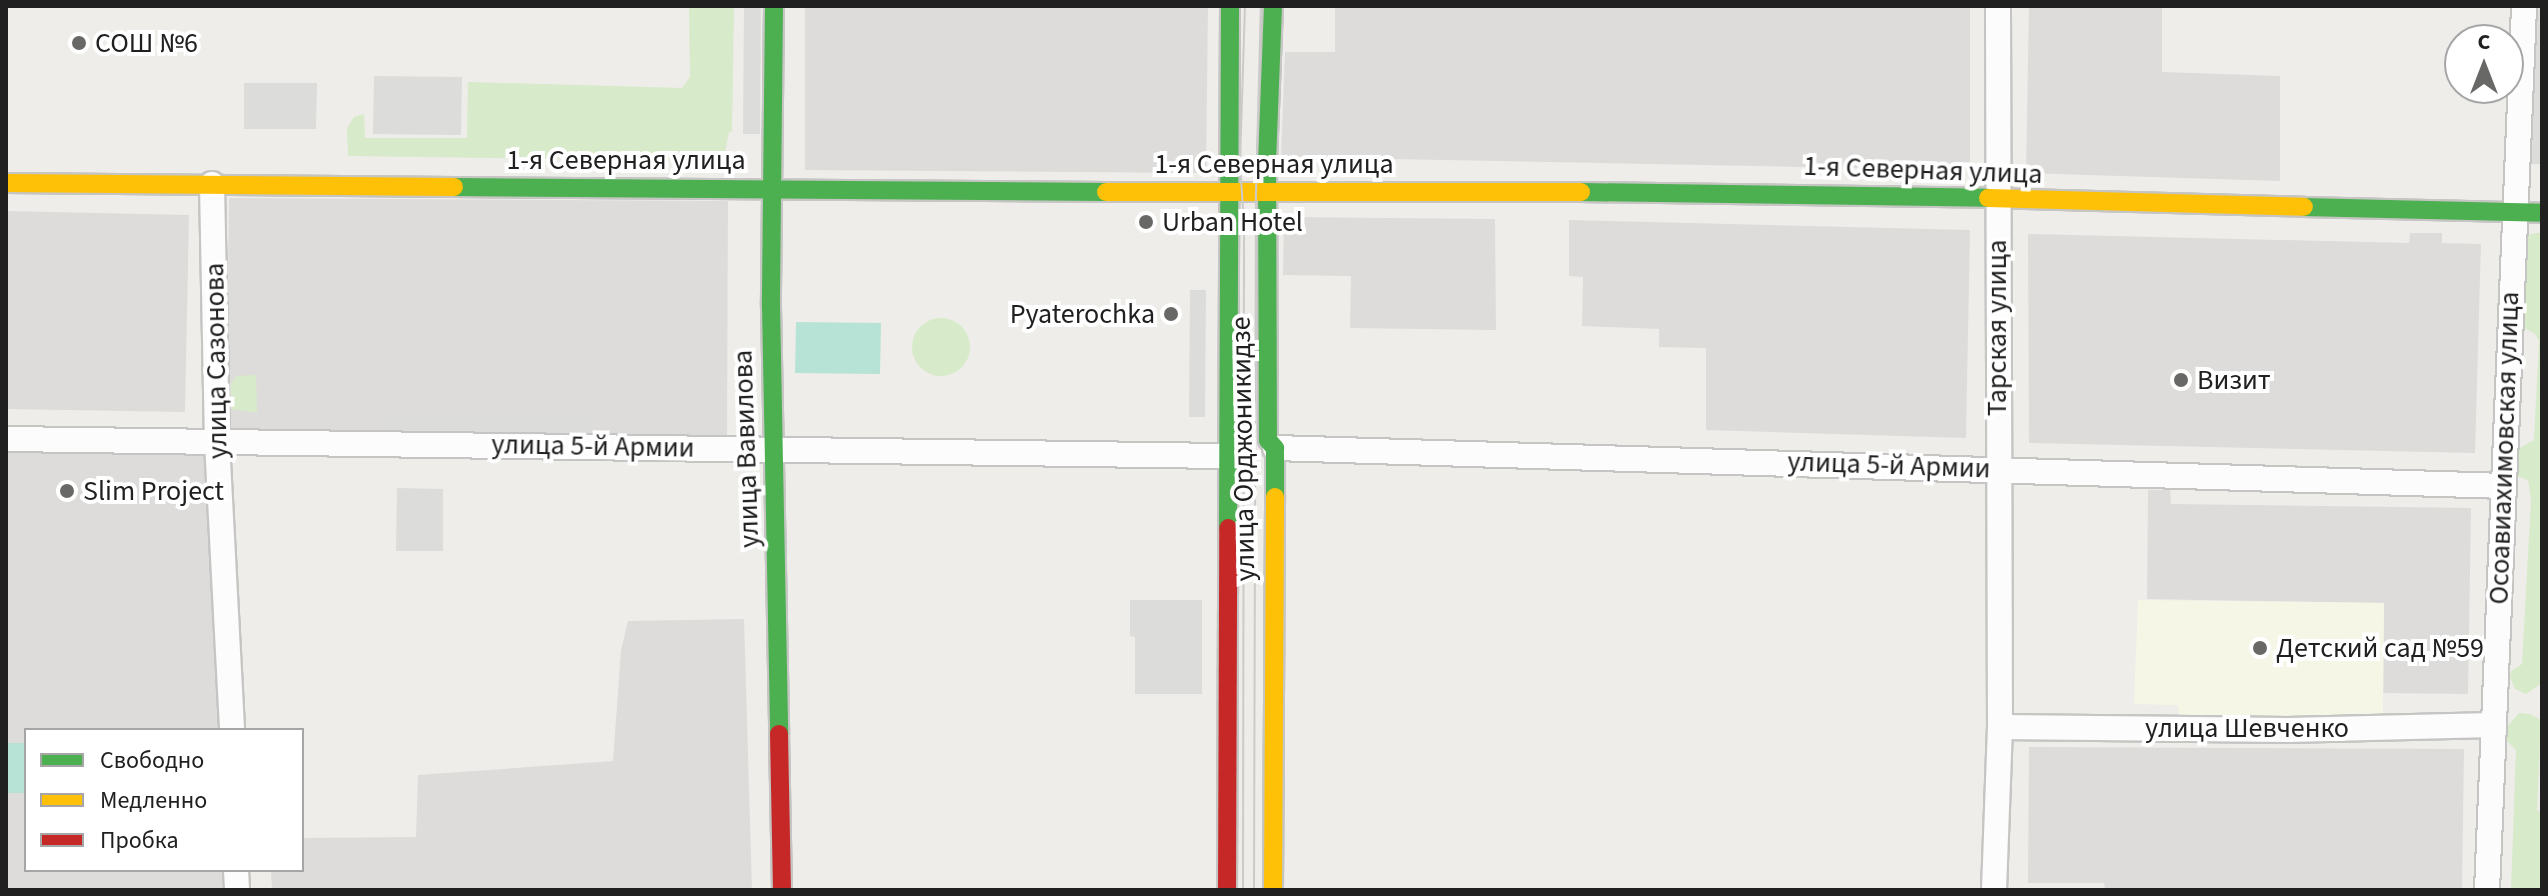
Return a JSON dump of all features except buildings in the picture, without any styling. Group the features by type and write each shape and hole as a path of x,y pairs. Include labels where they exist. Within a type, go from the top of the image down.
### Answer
{"street":[{"name":"улица Вавилова","path":"774,6 773,448 782,890"},
{"name":"улица Орджоникидзе","path":"1227,890 1230,6"},
{"name":"улица Орджоникидзе","path":"1273,6 1268,192 1268,440 1275,448 1273,890"},
{"name":"Тарская улица","path":"1994,890 2000,727 1996,201 1998,6"},
{"name":"Осоавиахимовская улица","path":"2487,890 2524,6"},
{"name":"1-я Северная улица","path":"6,183 1229,192 1748,192 1996,201 2542,213"},
{"name":"улица Сазонова","path":"212,184 217,442 232,728"},
{"name":"улица 5-й Армии","path":"6,439 1228,456"},
{"name":"улица 5-й Армии","path":"1275,448 2502,486"},
{"name":"улица Шевченко","path":"2000,727 2288,730 2493,725"}],"shaded area":[{"path":"744,6 761,6 760,134 743,134"},
{"path":"805,6 1208,6 1206,173 805,170"},
{"path":"1335,6 1970,6 1970,170 1281,157 1285,52 1335,52"},
{"path":"2029,6 2162,6 2162,72 2280,76 2280,181 2026,173"},
{"path":"2535,6 2542,6 2542,164 2531,164"},
{"path":"374,76 462,77 461,135 373,134"},
{"path":"244,83 317,83 316,129 244,129"},
{"path":"229,198 728,201 727,442 226,434"},
{"path":"6,211 189,215 185,412 6,409"},
{"path":"1284,217 1495,219 1496,330 1350,328 1351,276 1283,275"},
{"path":"1569,220 1970,230 1966,438 1706,430 1706,348 1659,347 1659,329 1582,326 1583,277 1569,276"},
{"path":"2410,233 2442,233 2442,243 2481,244 2475,453 2029,443 2028,234 2409,243"},
{"path":"1190,290 1206,290 1205,417 1189,417"},
{"path":"387,413 594,417 595,438 386,433"},
{"path":"6,451 207,453 218,728 24,728 24,872 224,872 225,890 6,890"},
{"path":"397,488 443,489 443,551 396,551"},
{"path":"2148,490 2170,490 2171,504 2471,508 2468,694 2383,693 2384,603 2147,599"},
{"path":"1130,600 1202,600 1202,694 1135,694 1135,637 1130,636"},
{"name":"Детский сад №59","path":"2138,600 2384,603 2383,719 2179,721 2178,705 2134,704"},
{"path":"744,619 752,890 272,890 271,872 304,872 304,838 416,837 418,775 613,761 621,650 628,621"},
{"path":"2029,747 2464,749 2462,890 2105,890 2104,883 2028,883"}],"green space":[{"path":"689,6 734,6 732,132 729,132 725,153 712,161 348,156 347,128 354,117 364,114 365,138 467,138 468,82 682,88 690,77"},
{"path":"2542,233 2542,683 2526,694 2515,689 2510,677 2511,671 2522,664 2531,500 2528,480 2516,476 2514,451 2534,440 2539,341 2535,334 2516,323 2523,247 2526,236"},
{"path":"941,318 962,326 970,347 962,368 941,376 920,368 912,347 920,326"},
{"path":"796,322 881,323 880,374 795,373"},
{"path":"256,375 257,413 231,409 231,383 237,376"},
{"path":"2519,713 2541,720 2537,811 2542,812 2541,890 2511,890 2516,750 2507,741 2506,728"},
{"path":"6,743 24,743 24,793 6,793"}],"tram line":[{"path":"1243,890 1244,224 1240,164 1245,6"},
{"path":"1254,890 1256,192 1261,6"}],"traffic: fast":[{"path":"774,6 771,306 779,734"},
{"path":"1228,528 1230,6"},
{"path":"1273,6 1267,164 1268,440 1275,448 1275,497"},
{"path":"454,187 1106,192"},
{"path":"1581,192 1988,198"},
{"path":"2304,207 2542,213"}],"traffic: slow":[{"path":"6,183 454,187"},
{"path":"1106,192 1581,192"},
{"path":"1988,198 2304,207"},
{"path":"1273,890 1275,497"}],"traffic: jam":[{"path":"1227,890 1228,528"},
{"path":"779,734 782,890"}],"place":[{"name":"СОШ №6","path":"79,43"},
{"name":"Urban Hotel","path":"1146,222"},
{"name":"Pyaterochka","path":"1171,314"},
{"name":"Визит","path":"2181,380"},
{"name":"Slim Project","path":"67,491"},
{"name":"Детский сад №59","path":"2260,648"}]}
